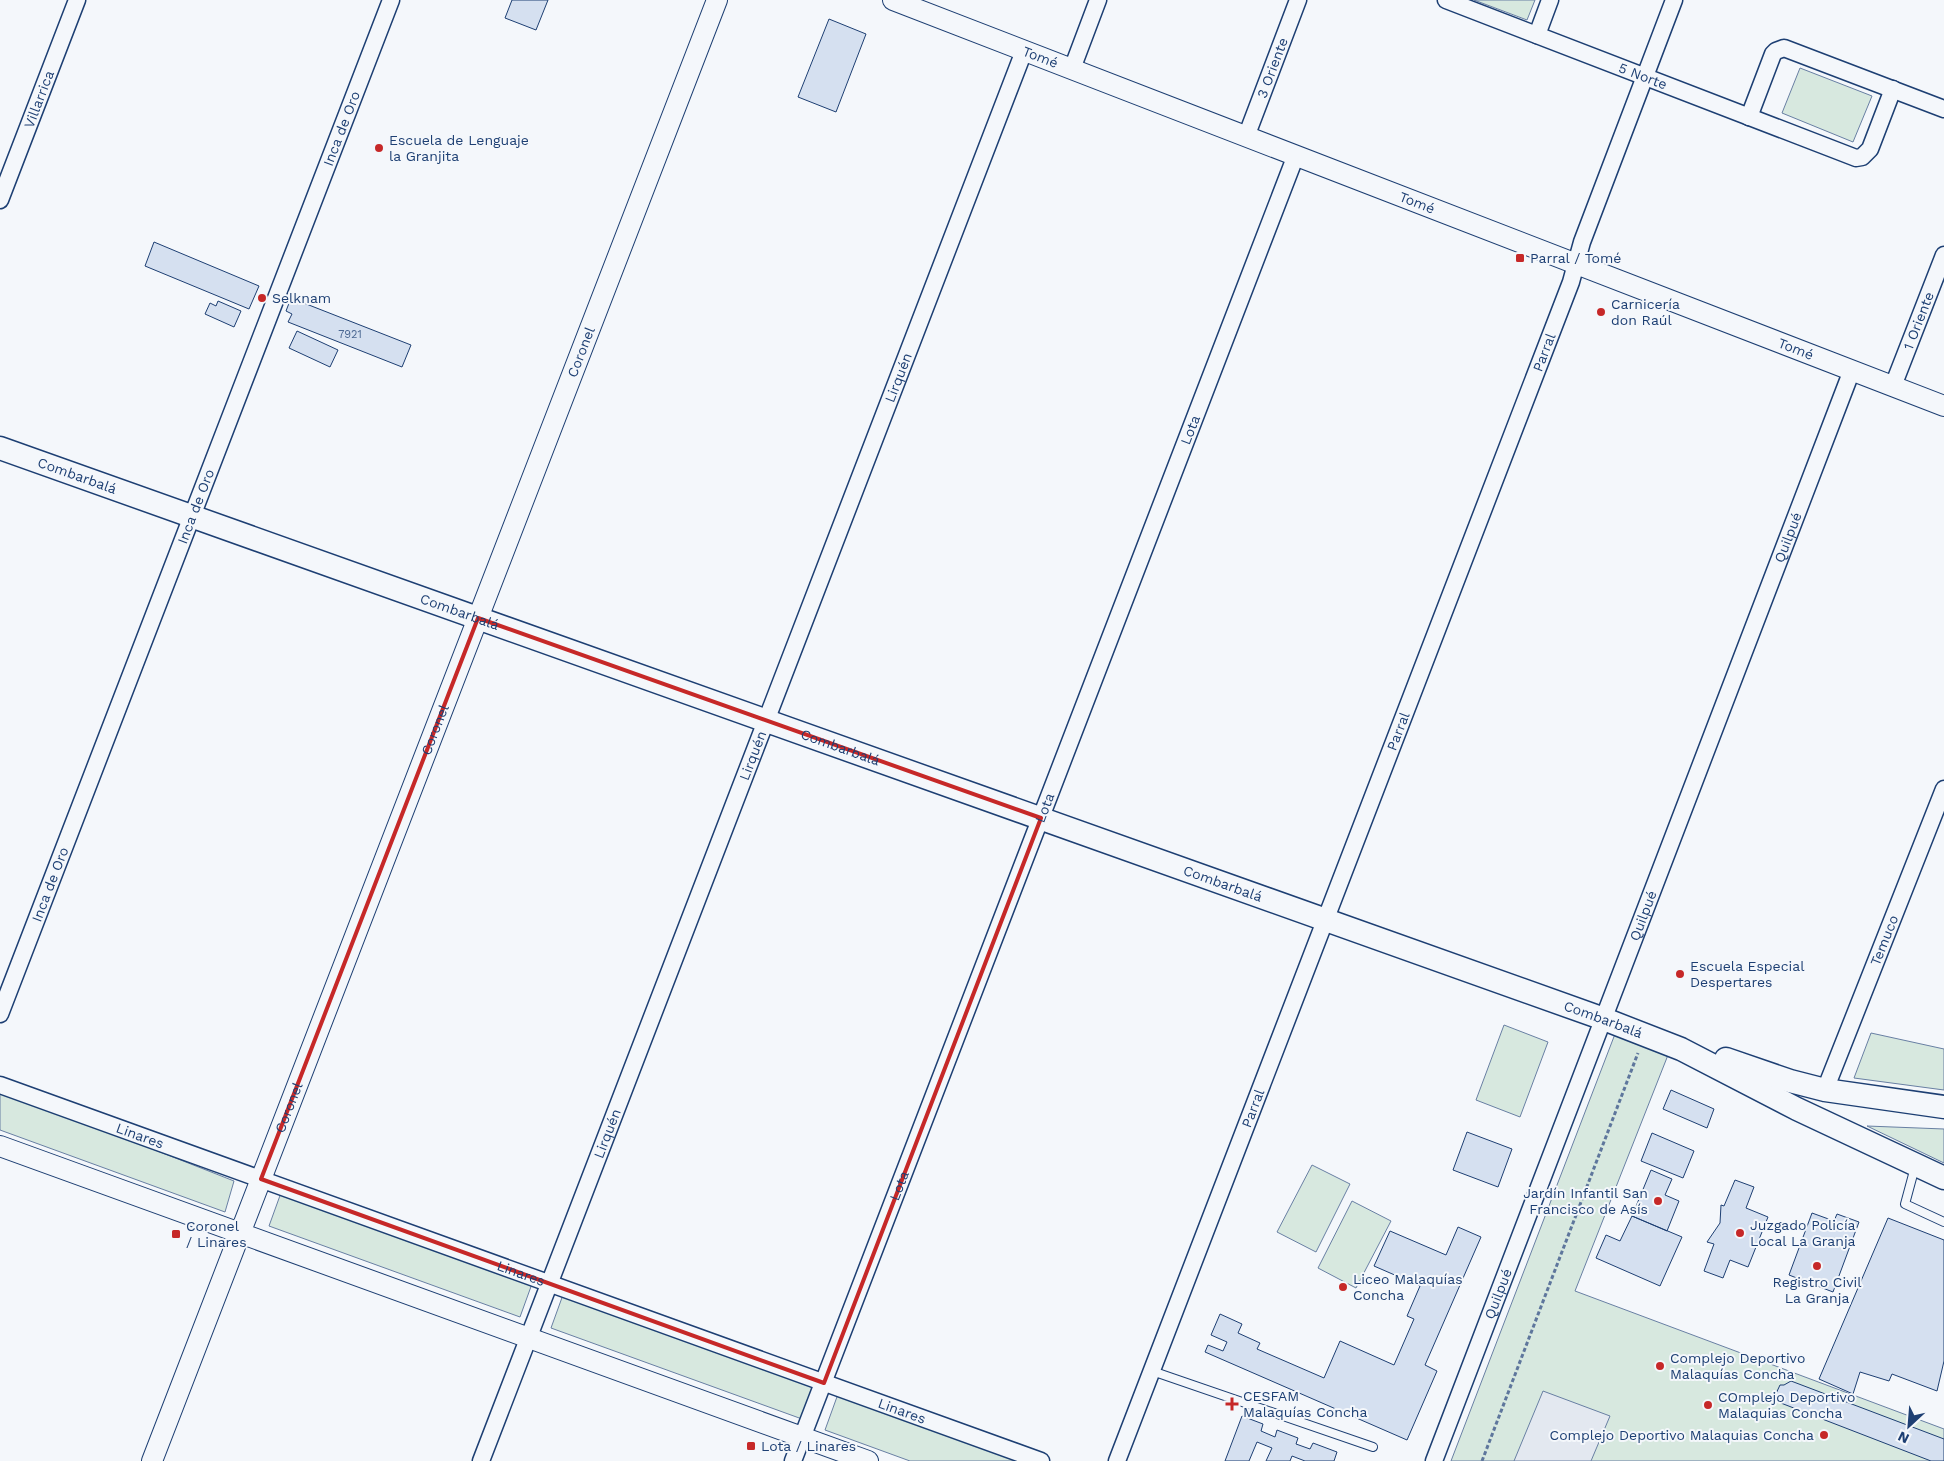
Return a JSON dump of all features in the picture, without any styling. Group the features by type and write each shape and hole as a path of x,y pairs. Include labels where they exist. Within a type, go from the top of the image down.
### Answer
{"main road":[{"name":"Combarbalá","path":"0,448 1604,1019 1681,1049 1797,1109 1944,1178"},
{"name":"Combarbalá","path":"1681,1049 1722,1058 1790,1081 1825,1090 1944,1107"},
{"path":"1846,1131 1845,1113 1852,1101 1861,1096"}],"street":[{"name":"Villarrica","path":"0,200 77,0"},
{"name":"Inca de Oro","path":"0,1014 391,0"},
{"name":"Coronel","path":"152,1461 717,0"},
{"name":"Tomé","path":"892,0 1944,406"},
{"path":"1072,69 1098,0"},
{"name":"3 Oriente","path":"1246,136 1298,0"},
{"name":"5 Norte","path":"1446,0 1850,157 1862,157 1870,149 1893,89"},
{"path":"1536,35 1550,0"},
{"name":"Parral","path":"1117,1461 1569,288 1582,242 1674,0"},
{"path":"1748,118 1773,54 1780,49 1789,50 1944,108"},
{"name":"Lirquén","path":"481,1461 1024,51"},
{"name":"Lota","path":"794,1461 1296,155"},
{"name":"1 Oriente","path":"1893,386 1944,255"},
{"name":"Quilpué","path":"1434,1461 1852,370"},
{"name":"Temuco","path":"1825,1090 1944,789"},
{"name":"Linares","path":"0,1085 1041,1461"},
{"path":"0,1146 868,1461"}],"lane":[{"path":"1916,1165 1905,1204 1944,1222"},
{"path":"1152,1371 1372,1447"}],"path":[{"path":"1482,1461 1639,1050"}],"highlighted area":[{"path":"478,618 1041,818 824,1383 261,1179"}],"shaded area":[{"path":"1474,0 1535,0 1527,20"},
{"path":"1800,68 1872,96 1853,142 1782,113"},
{"path":"1504,1025 1548,1042 1520,1117 1476,1100"},
{"path":"1871,1033 1944,1049 1944,1090 1854,1078"},
{"name":"Complejo Deportivo Malaquías Concha","path":"1615,1034 1668,1055 1575,1291 1944,1429 1944,1461 1451,1461"},
{"path":"0,1089 234,1181 225,1212 0,1130"},
{"path":"1867,1126 1944,1129 1944,1163"},
{"path":"1312,1165 1350,1184 1316,1252 1277,1232"},
{"path":"282,1190 533,1281 520,1317 269,1226"},
{"path":"1352,1201 1391,1221 1356,1288 1318,1268"},
{"path":"564,1292 815,1383 802,1419 551,1328"},
{"path":"1543,1391 1610,1416 1591,1461 1514,1461"},
{"path":"838,1394 1022,1461 910,1461 825,1430"}],"building":[{"path":"512,0 548,0 536,30 505,18"},
{"path":"829,19 866,34 836,112 798,97"},
{"path":"154,242 259,286 249,309 145,266"},
{"path":"291,298 411,345 402,367 288,322 292,314 286,311"},
{"path":"218,301 241,311 234,327 205,314 210,303 216,306"},
{"path":"297,331 338,350 330,367 289,348"},
{"path":"1671,1090 1714,1109 1707,1128 1663,1109"},
{"path":"1467,1132 1512,1149 1498,1187 1453,1170"},
{"path":"1652,1133 1694,1151 1683,1178 1641,1161"},
{"path":"1651,1170 1672,1179 1665,1195 1679,1201 1667,1231 1632,1216"},
{"path":"1735,1180 1754,1187 1746,1208 1768,1217 1748,1267 1730,1260 1723,1278 1704,1271 1714,1244 1707,1242 1720,1223 1721,1205 1724,1206"},
{"path":"1812,1213 1834,1221 1837,1214 1859,1222 1833,1292 1789,1275"},
{"path":"1632,1216 1682,1237 1660,1286 1596,1258 1606,1235 1620,1241"},
{"path":"1888,1218 1944,1240 1944,1361 1937,1391 1892,1374 1889,1381 1860,1372 1853,1394 1819,1379"},
{"path":"1458,1227 1481,1237 1425,1365 1437,1371 1407,1440 1205,1352 1208,1345 1223,1351 1227,1342 1211,1335 1220,1314 1242,1324 1238,1333 1260,1343 1257,1349 1324,1378 1340,1341 1394,1365 1414,1319 1407,1316 1420,1286 1374,1266 1390,1231 1446,1255"},
{"path":"1791,1381 1944,1439 1944,1461 1931,1461 1773,1400 1780,1385"},
{"path":"1242,1416 1263,1424 1261,1431 1275,1437 1277,1430 1298,1438 1296,1444 1310,1449 1313,1443 1337,1452 1334,1461 1305,1461 1292,1456 1290,1461 1266,1461 1272,1448 1257,1442 1249,1461 1225,1461"}],"place":[{"name":"Escuela de Lenguaje la Granjita","path":"379,148"},
{"name":"Parral / Tomé","path":"1520,258"},
{"name":"Selknam","path":"262,298"},
{"name":"Carnicería don Raúl","path":"1601,312"},
{"name":"Escuela Especial Despertares","path":"1680,974"},
{"name":"Jardín Infantil San Francisco de Asís","path":"1658,1201"},
{"name":"Juzgado Policía Local La Granja","path":"1740,1233"},
{"name":"Coronel / Linares","path":"176,1234"},
{"name":"Registro Civil La Granja","path":"1817,1266"},
{"name":"Liceo Malaquías Concha","path":"1343,1287"},
{"name":"Complejo Deportivo Malaquías Concha","path":"1660,1366"},
{"name":"CESFAM Malaquías Concha","path":"1232,1404"},
{"name":"COmplejo Deportivo Malaquias Concha","path":"1708,1405"},
{"name":"Complejo Deportivo Malaquias Concha","path":"1824,1435"},
{"name":"Lota / Linares","path":"751,1446"}]}
